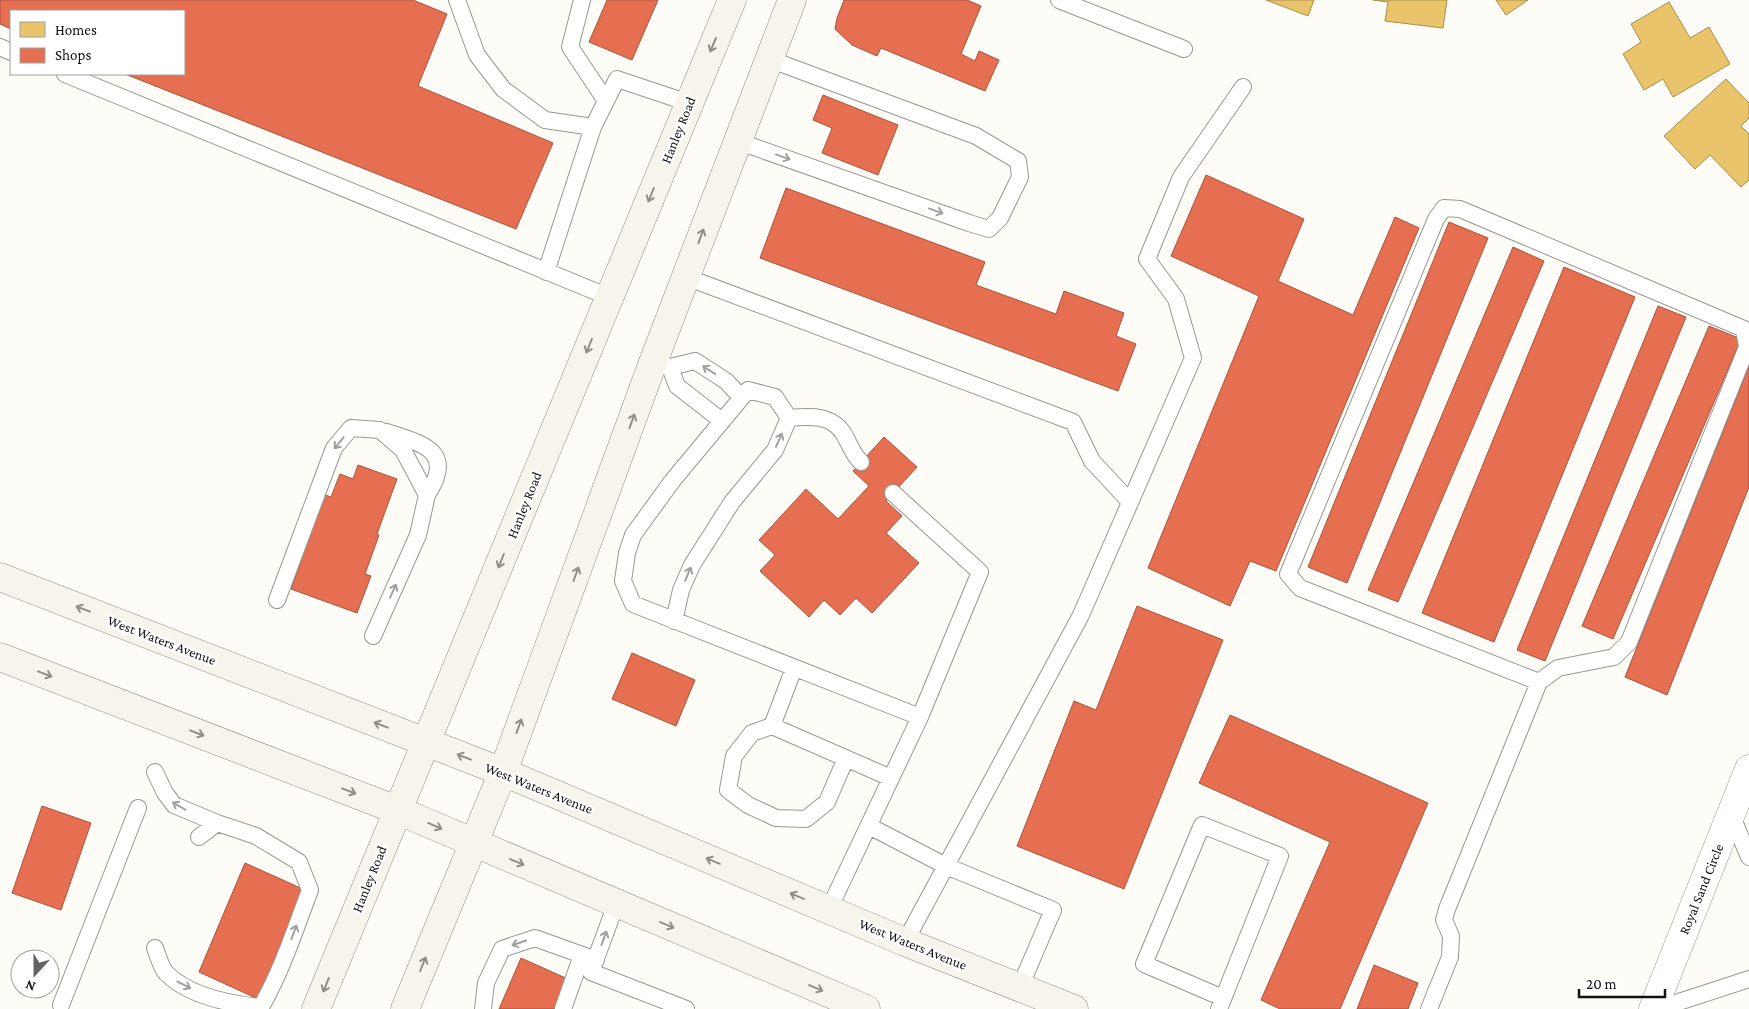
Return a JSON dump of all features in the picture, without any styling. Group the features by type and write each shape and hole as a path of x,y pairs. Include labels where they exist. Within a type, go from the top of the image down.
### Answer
{"main road":[{"name":"Hanley Road","path":"316,1009 732,0"},
{"path":"405,1009 472,843 503,772 661,366 686,277 792,0"},
{"name":"West Waters Avenue","path":"0,577 503,772 906,942 1074,1009"},
{"path":"0,657 397,810 866,1009"}],"street":[{"name":"Royal Sand Circle","path":"1653,1009 1749,769"}],"lane":[{"path":"456,0 477,55 502,89 545,120 593,127"},
{"path":"582,0 570,47 606,101"},
{"path":"1060,0 1184,49"},
{"path":"737,141 989,229 1000,218 1020,178 1018,161 976,136 770,59"},
{"path":"67,75 609,297"},
{"path":"546,272 593,127 617,79 689,103"},
{"path":"906,942 1081,615 1193,358 1176,299 1147,259 1181,177 1243,87"},
{"path":"1430,1009 1450,957 1450,936 1444,920 1447,909 1539,682 1558,668 1614,658 1629,642 1747,347 1744,329 1460,209 1444,208 1436,219 1288,574 1300,588 1539,682"},
{"path":"686,277 1072,422 1092,461 1130,502"},
{"path":"661,366 695,361 726,381 741,397"},
{"path":"661,366 677,386 722,421"},
{"path":"789,418 774,397 748,390 741,397 673,480 633,536 623,582 632,604 920,717"},
{"path":"789,418 809,416 830,420 844,433 855,457 861,462"},
{"path":"674,620 681,590 692,565 732,502 775,450 789,418"},
{"path":"278,600 334,448 351,428 380,430 413,441 434,452 438,464 437,480 427,495 418,535 373,636"},
{"path":"380,430 403,450 427,495"},
{"path":"829,909 920,717 980,572 893,493"},
{"path":"772,726 794,668"},
{"path":"846,758 827,802 806,819 776,818 748,805 728,790 734,756 752,733 772,726 846,758 892,778"},
{"path":"155,772 174,805 217,823 256,836 299,862 310,890 274,984 261,1007 236,1004 206,996 179,983 165,972 155,948"},
{"path":"61,1005 138,808"},
{"path":"1731,814 1749,857"},
{"path":"198,837 217,823"},
{"path":"1202,825 1280,856 1221,1004 1144,964 1202,825"},
{"path":"869,826 946,866 1053,910 1020,987"},
{"path":"563,1009 590,962 616,904"},
{"path":"482,1009 486,983 502,949 535,938 590,962 686,1009"},
{"path":"1657,1009 1749,979"}],"building: Homes":[{"path":"1266,0 1314,0 1308,16"},
{"path":"1373,0 1447,0 1443,28 1385,21 1388,2"},
{"path":"1496,0 1528,0 1506,15"},
{"path":"1669,2 1690,38 1709,27 1730,64 1673,97 1663,79 1644,90 1623,54 1641,42 1631,24"},
{"path":"1726,79 1749,103 1749,118 1741,126 1749,134 1749,180 1741,187 1710,155 1695,169 1664,136"}],"building: Shops":[{"path":"0,0 413,0 447,14 418,86 553,143 516,229 128,75 185,75 185,10 10,10 10,29 0,24"},
{"path":"607,0 658,0 632,60 589,42"},
{"path":"844,0 967,0 981,6 961,54 975,61 979,51 999,60 985,91 881,48 877,56 852,45 835,29"},
{"path":"823,95 898,125 878,175 822,153 832,128 813,120"},
{"path":"1206,175 1304,219 1278,281 1353,315 1395,217 1419,228 1276,571 1250,561 1230,606 1148,568 1259,296 1171,256"},
{"path":"786,188 985,262 976,285 1056,314 1064,291 1124,313 1116,336 1136,344 1118,391 760,258"},
{"path":"1449,222 1488,238 1347,583 1308,567"},
{"path":"1513,247 1544,261 1398,602 1368,590"},
{"path":"1564,267 1635,297 1494,642 1422,613"},
{"path":"1658,306 1686,317 1545,661 1517,650"},
{"path":"1709,326 1741,339 1613,639 1582,626"},
{"path":"1749,366 1749,487 1667,695 1625,677"},
{"path":"884,437 917,467 886,501 902,516 886,533 919,563 872,613 856,598 840,615 824,600 809,617 760,571 775,555 759,540 806,489 838,519 869,486 853,471"},
{"path":"358,465 397,479 365,574 371,576 357,613 291,589 302,558 296,556 320,493 331,497 340,474 353,479"},
{"path":"1137,606 1223,640 1124,889 1017,846 1074,701 1096,710"},
{"path":"632,653 695,680 676,726 612,699"},
{"path":"1230,715 1428,803 1340,1009 1280,1009 1261,1000 1330,842 1199,783"},
{"path":"42,806 91,823 61,910 12,893"},
{"path":"245,863 305,890 258,999 199,972"},
{"path":"521,958 570,980 558,1009 499,1009"},
{"path":"1374,965 1418,983 1408,1009 1357,1009"}]}
